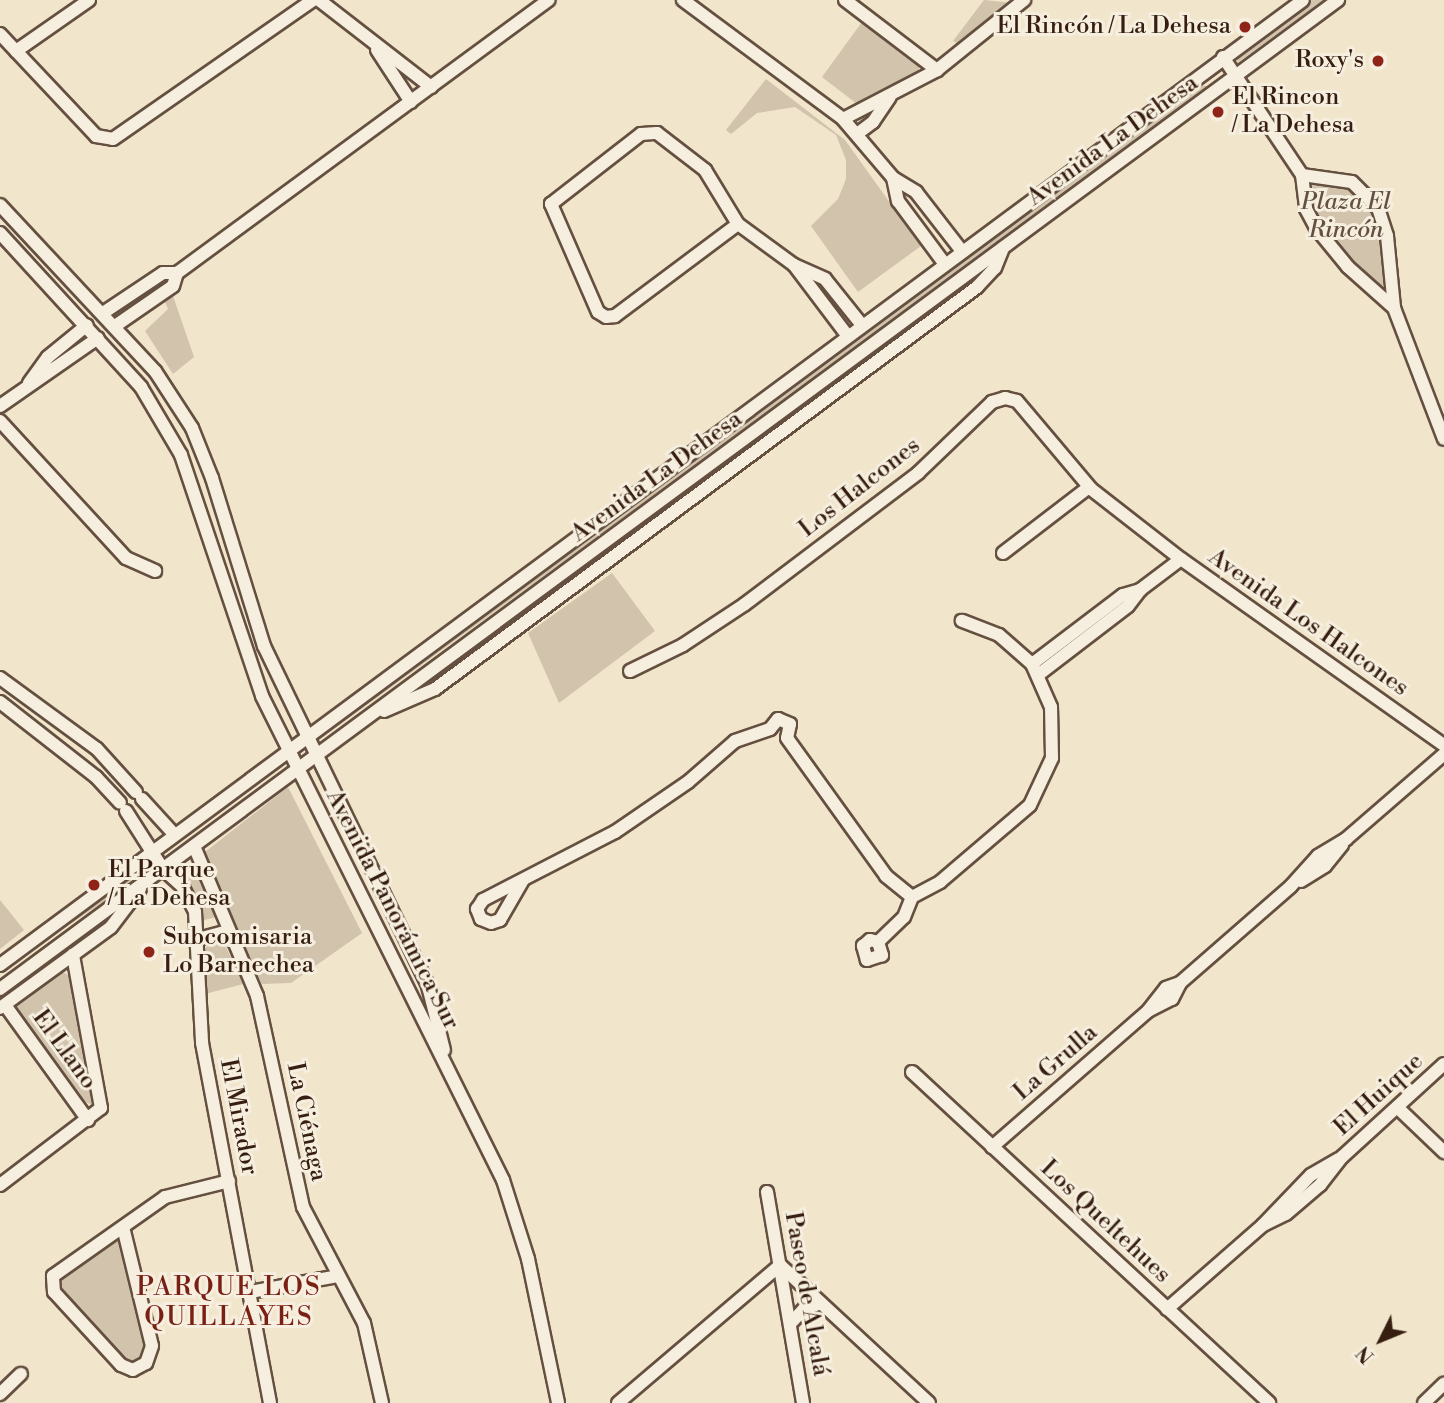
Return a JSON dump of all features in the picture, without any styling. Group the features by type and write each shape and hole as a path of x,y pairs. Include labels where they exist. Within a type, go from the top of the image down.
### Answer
{"street":[{"path":"16,51 89,0"},
{"path":"0,34 96,136 113,139 313,0"},
{"path":"319,0 431,88"},
{"path":"103,313 163,273 177,273 549,0"},
{"path":"683,0 843,119 893,178 898,201 944,263"},
{"path":"845,0 937,70"},
{"path":"843,119 937,70 1024,0"},
{"name":"Avenida La Dehesa","path":"0,965 305,735 1303,0"},
{"name":"Avenida La Dehesa","path":"0,989 1338,0"},
{"path":"371,41 411,103"},
{"path":"1223,57 1302,175 1306,209 1320,234 1357,277 1394,308"},
{"path":"857,134 873,122 890,96"},
{"path":"738,224 611,318 598,312 551,204 641,134 653,132 705,170 738,224 794,265 847,335"},
{"path":"1302,175 1342,179 1372,198 1387,236 1394,308 1444,439"},
{"path":"893,178 910,185 961,250"},
{"name":"Avenida Panorámica Sur","path":"0,205 155,371 201,448 264,646 428,986 449,1070"},
{"path":"916,226 922,216 932,212"},
{"name":"Avenida Panorámica Sur","path":"0,233 141,387 181,454 205,517 250,667 298,769 449,1070 513,1209 559,1402"},
{"path":"373,714 428,694 649,531 984,282 1003,248"},
{"path":"794,265 815,272 834,290 861,324"},
{"path":"46,282 50,274 61,268"},
{"path":"115,326 173,286 177,273"},
{"path":"822,299 834,290"},
{"path":"29,383 48,357 87,325"},
{"path":"0,406 29,383 98,338"},
{"path":"141,387 153,384 155,371"},
{"name":"Los Halcones","path":"630,671 683,645 745,604 918,473 992,402 1005,398 1017,401 1089,487 1181,559"},
{"path":"0,421 126,558 140,568 155,571"},
{"path":"181,454 190,446 201,448"},
{"path":"1003,553 1089,487"},
{"path":"638,517 649,531"},
{"path":"1035,669 1128,606 1140,590 1181,559"},
{"name":"Avenida Los Halcones","path":"1181,559 1444,746"},
{"path":"878,942 904,918 912,897 940,882 1038,794 1048,771 1054,733 1051,707 1035,669 999,635 962,621"},
{"path":"478,635 489,649"},
{"path":"0,678 107,758 174,834"},
{"name":"El Mirador","path":"0,702 96,777 123,807 163,869 192,904 198,939 200,1026 270,1403"},
{"path":"48,739 49,728 59,722"},
{"path":"523,880 656,805 734,741 770,729 775,738 787,738 886,876 912,897"},
{"name":"La Grulla","path":"992,1147 1148,1011 1172,999 1180,983 1291,886 1318,856 1346,839 1444,754"},
{"name":"La Ciénaga","path":"194,846 257,996 303,1207 367,1330 382,1403"},
{"path":"2,1007 120,918 144,883"},
{"path":"198,939 228,931"},
{"path":"2,1180 101,1108 103,1100 73,955"},
{"name":"El Llano","path":"2,1007 88,1120"},
{"name":"El Huique","path":"1167,1309 1263,1225 1311,1175 1342,1157 1444,1064"},
{"name":"Los Queltehues","path":"912,1072 1269,1403"},
{"path":"1398,1108 1444,1152"},
{"path":"123,1227 152,1346 146,1363 133,1370 121,1365 51,1284 56,1274 123,1227 173,1193 229,1181"},
{"name":"Paseo de Alcalá","path":"767,1192 803,1403"},
{"path":"618,1403 780,1265 929,1403"},
{"path":"250,1292 338,1276"},
{"path":"790,1324 804,1309 821,1303"},
{"path":"1,1391 21,1374"},
{"path":"1424,1403 1444,1384"}],"green space":[{"path":"984,0 1014,3 959,44 953,41"},
{"path":"1312,0 1324,0 1237,63 1239,53"},
{"path":"862,22 919,65 919,72 857,104 822,77"},
{"path":"766,79 845,140 921,246 858,292 811,226 838,199 846,179 846,160 836,135 795,107 757,113 731,134 726,130"},
{"path":"1199,85 1207,86 1204,93 319,740 323,730"},
{"name":"Plaza El Rincón","path":"1322,182 1350,187 1373,211 1383,240 1386,275 1382,287 1346,258 1325,232 1309,204 1309,184"},
{"path":"173,296 194,357 173,374 145,331 168,309 165,302"},
{"path":"612,573 655,631 559,703 528,633"},
{"path":"288,787 362,933 291,983 262,984 236,936 205,852"},
{"path":"198,862 216,917 200,921 181,872"},
{"path":"144,866 148,872 0,972 0,963"},
{"path":"0,900 24,930 0,949"},
{"path":"215,939 226,947 243,984 201,995 204,949"},
{"path":"60,970 71,977 92,1105 82,1100 16,1009 17,1003"},
{"path":"117,1240 127,1251 145,1346 141,1359 132,1364 59,1289 62,1277"}],"place":[{"name":"El Rincón / La Dehesa","path":"1245,27"},
{"name":"Roxy's","path":"1378,61"},
{"name":"El Rincon / La Dehesa","path":"1218,112"},
{"name":"El Parque / La Dehesa","path":"94,885"},
{"name":"Subcomisaria Lo Barnechea","path":"149,952"}],"district":[{"name":"PARQUE LOS QUILLAYES","path":"229,1303"}]}
